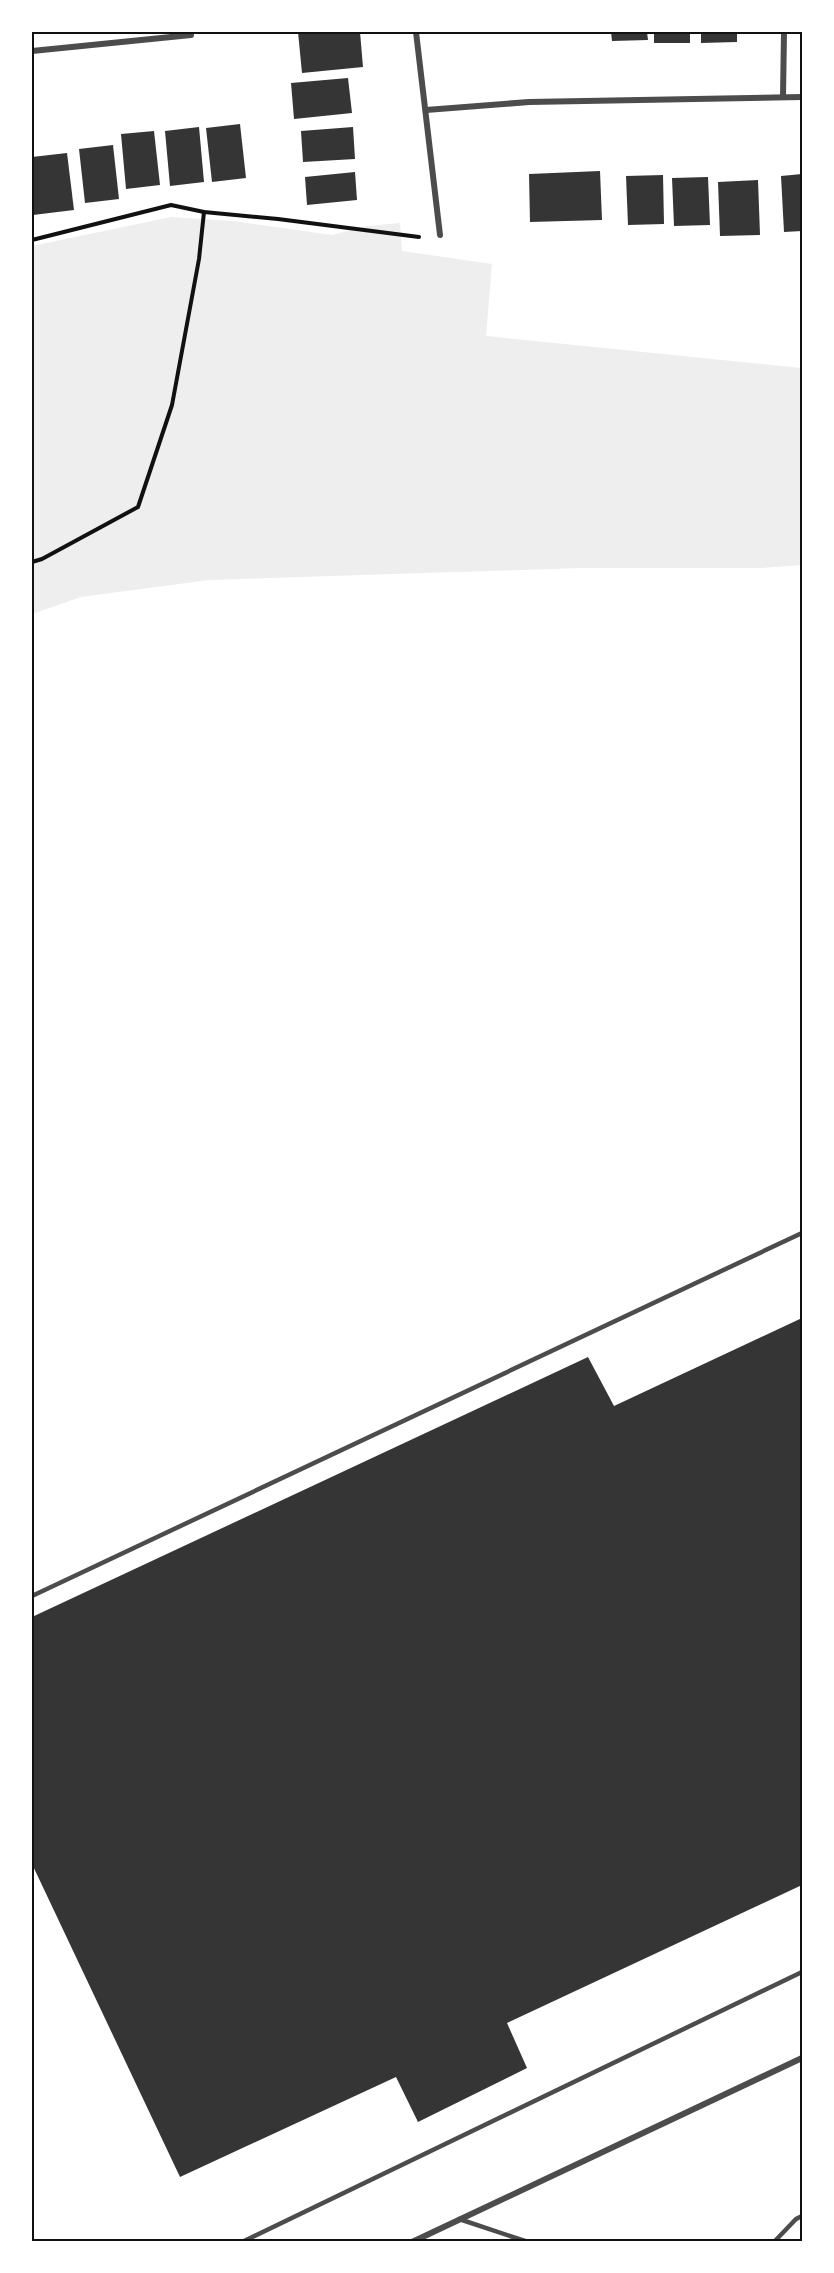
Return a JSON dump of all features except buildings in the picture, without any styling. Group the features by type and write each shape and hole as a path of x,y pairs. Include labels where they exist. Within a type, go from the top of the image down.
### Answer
{"street":[{"path":"416,32 440,235"},
{"path":"783,97 784,32"},
{"path":"32,51 191,35"},
{"path":"426,110 529,102 802,97"},
{"path":"412,2241 802,2058"}],"lane":[{"path":"32,1596 802,1233"},
{"path":"242,2241 802,1972"},
{"path":"774,2241 802,2216"},
{"path":"459,2219 528,2241"}],"path":[{"path":"32,240 171,205 204,212 278,219 413,238 440,235"},
{"path":"32,562 42,559 138,507 172,405 200,259 204,212"}],"shaded area":[{"path":"171,217 232,221 332,235 368,226 400,223 402,251 492,264 486,336 802,368 802,565 761,568 582,568 209,580 81,597 32,614 32,246"}]}
